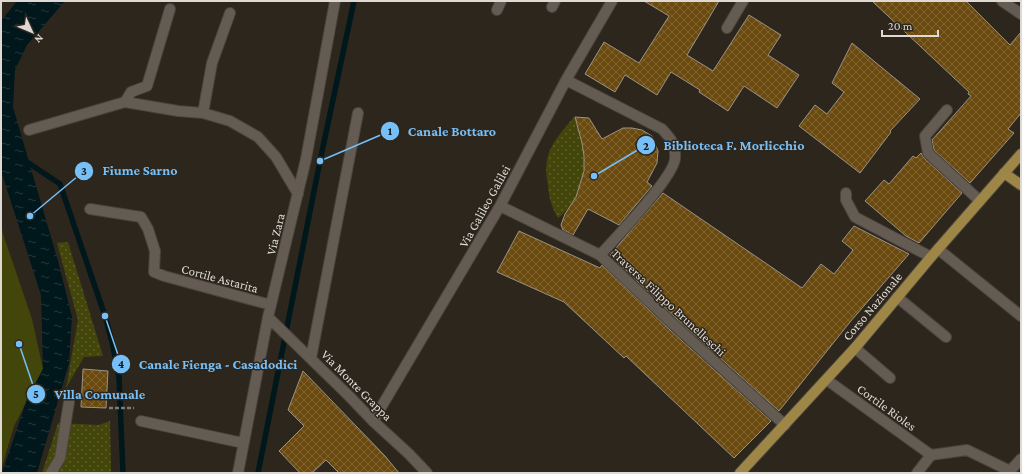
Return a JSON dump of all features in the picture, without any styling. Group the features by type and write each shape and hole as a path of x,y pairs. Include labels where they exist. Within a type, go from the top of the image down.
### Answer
{"main road":[{"name":"Corso Nazionale","path":"740,473 827,380 930,257 1021,154"},
{"path":"1004,173 1021,185"}],"street":[{"name":"Via Zara","path":"238,473 268,317 306,158 335,1"},
{"name":"Via Galileo Galilei","path":"373,421 500,206 566,80 612,1"},
{"path":"727,28 743,1"},
{"path":"1002,1 1021,14"},
{"path":"125,102 131,92 147,86 170,9"},
{"path":"203,113 212,64 230,13"},
{"path":"566,80 662,129 674,142 675,160 668,176 617,238 600,255"},
{"path":"29,130 125,102 178,111 203,113 230,121 258,137 276,157 298,194"},
{"path":"947,110 925,136 928,153 980,201"},
{"path":"311,358 358,113"},
{"path":"846,193 846,200 855,217 930,257"},
{"name":"Traversa Filippo Brunelleschi","path":"500,206 600,255 785,426"},
{"name":"Cortile Astarita","path":"90,209 141,217 148,230 155,252 154,272 271,305"},
{"path":"938,249 1021,316"},
{"path":"897,297 946,337"},
{"name":"Via Monte Grappa","path":"268,317 427,473"},
{"path":"855,348 890,378"},
{"name":"Cortile Rioles","path":"827,380 931,455"},
{"path":"51,473 60,458 69,402"},
{"path":"141,421 243,443"},
{"path":"917,473 931,455 967,450 1010,471 1021,459"}],"path":[{"path":"110,408 140,409"}],"shaded area":[{"path":"574,117 583,147 583,174 575,199 558,218 548,190 546,164 548,155 554,143"},
{"path":"1,224 3,234 32,319 43,369 14,426 1,470"},
{"path":"68,242 103,356 84,357 66,388 78,320 57,243"},
{"path":"110,421 111,473 42,473 58,423 99,425"}],"water":[{"path":"17,1 65,1 27,45 15,70 13,107 58,261 72,317 69,363 37,473 2,473 27,399 43,369 41,295 1,171 1,21"}],"building":[{"path":"644,1 719,1 687,55 713,71 749,15 781,35 768,55 799,75 777,108 744,86 728,111 699,92 700,90 671,72 657,95 625,75 615,92 585,74 604,42 639,63 669,16"},
{"path":"872,1 966,1 1010,45 1021,32 1021,113 1008,129 1014,133 970,183 934,150 932,140 971,96 968,94 969,92"},
{"path":"852,43 920,99 890,131 891,132 860,173 799,126 815,105 827,114 844,92 832,83"},
{"path":"575,117 589,118 602,139 623,128 642,130 652,136 658,151 657,163 647,182 652,186 619,225 588,209 573,235 563,230 561,225 565,214 576,197 584,171 582,143"},
{"path":"921,153 924,158 962,193 919,243 906,236 865,201 884,180 889,184 913,156 916,158"},
{"path":"663,193 802,288 821,264 834,274 853,250 842,241 854,226 909,254 850,322 779,411 678,320 610,255"},
{"path":"519,231 600,268 602,265 670,330 771,421 734,458 626,356 624,358 564,302 497,272"},
{"path":"83,369 108,371 106,408 81,407"},
{"path":"303,371 385,456 399,473 339,473 326,460 312,473 300,473 279,451 304,426 288,410"}],"waterway":[{"path":"258,473 320,161 354,1"},
{"path":"24,160 60,184 105,316 119,377 123,473"}],"place":[{"name":"Canale Bottaro","path":"320,161"},
{"name":"Biblioteca F. Morlicchio","path":"594,176"},
{"name":"Fiume Sarno","path":"30,216"},
{"name":"Canale Fienga - Casadodici","path":"105,316"},
{"name":"Villa Comunale","path":"19,344"}]}
